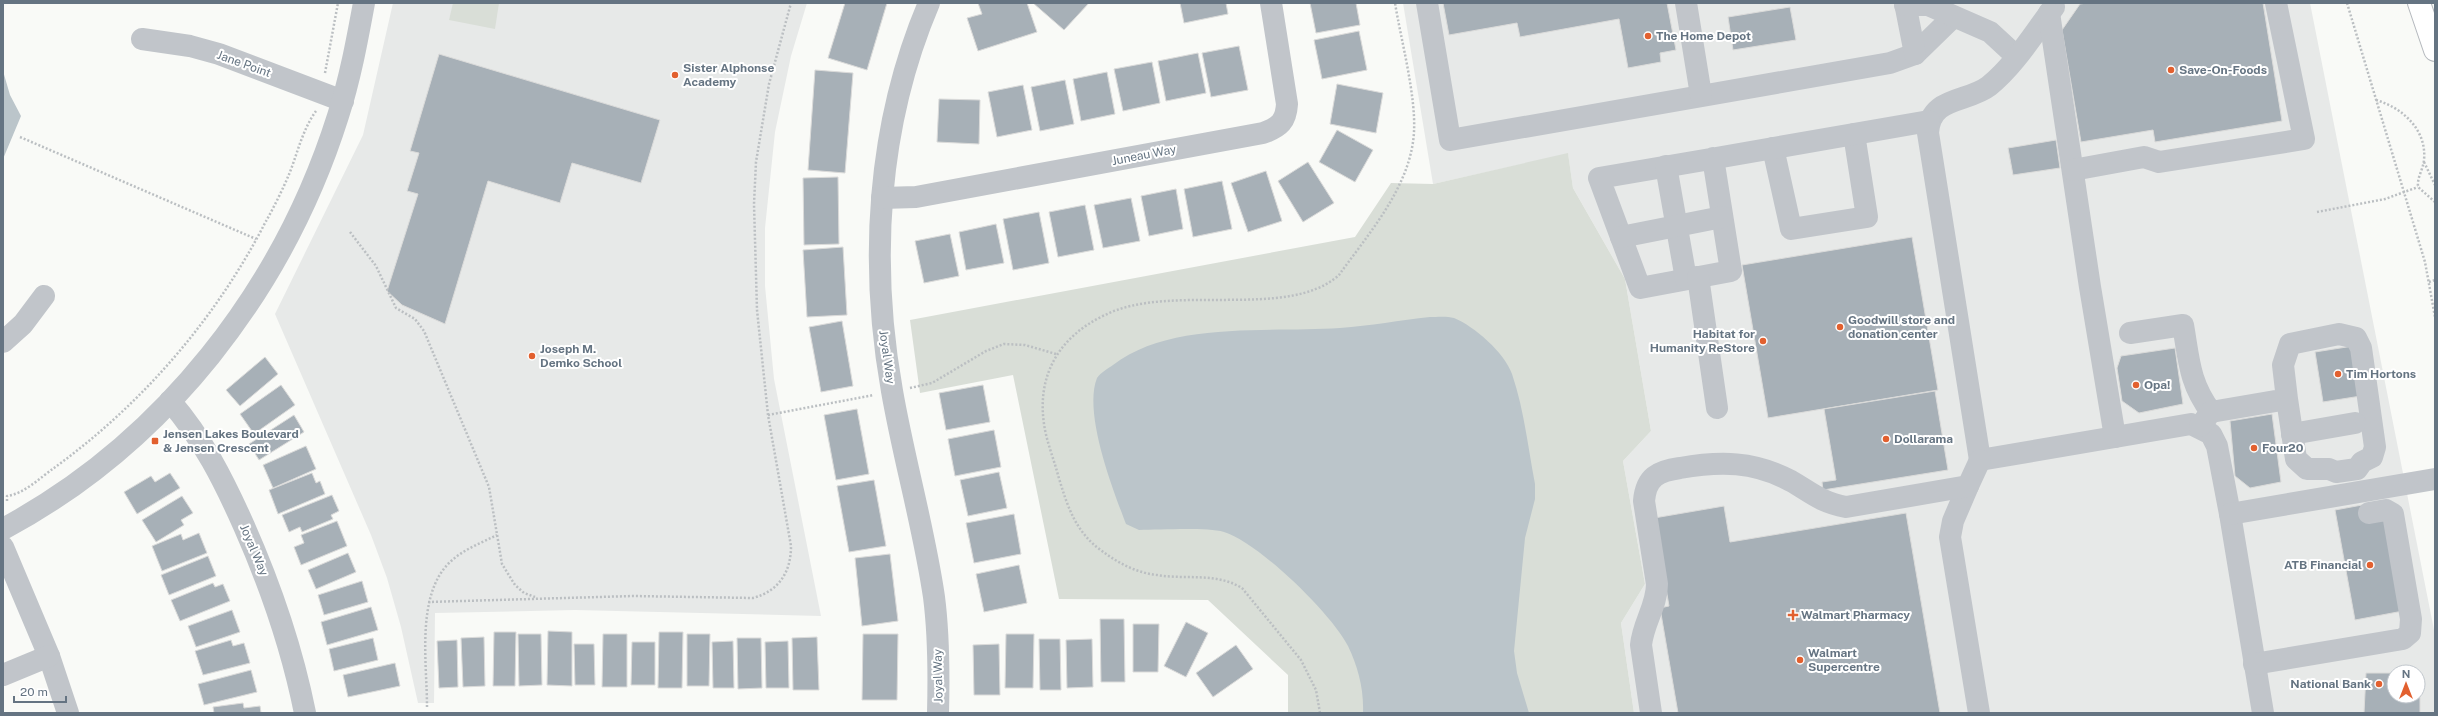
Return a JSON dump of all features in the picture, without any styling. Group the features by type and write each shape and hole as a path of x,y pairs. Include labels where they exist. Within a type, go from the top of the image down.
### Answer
{"main road":[{"path":"2419,3 2435,50"}],"street":[{"path":"3,529 42,508 89,476 126,445 170,401 236,321 268,272 309,193 343,102 364,3"},
{"name":"Joyal Way","path":"930,3 902,85 889,148 882,198 878,257 881,311 892,392 934,599 939,658 938,713"},
{"name":"Juneau Way","path":"882,198 916,197 1256,134 1275,129 1285,119 1287,104 1271,3"},
{"path":"1427,3 1450,140 1890,62 1915,54 1953,17"},
{"path":"1686,3 1701,95"},
{"path":"2072,170 2144,157 2159,162 2304,139 2276,3"},
{"path":"1915,54 1905,4 1928,5 1990,32 2016,56"},
{"path":"2053,8 2072,170 2115,437"},
{"path":"1713,158 1731,271 1640,288 1599,178 1666,166 1928,121 1941,107 1988,86 2016,56 2053,8"},
{"name":"Jane Point","path":"142,39 190,46 219,54 343,102"},
{"path":"1928,121 1928,133 1980,460 1953,521 1950,537 1979,713"},
{"path":"1773,148 1791,229 1867,217 1854,134"},
{"path":"1666,166 1677,226 1692,278 1717,408"},
{"path":"1621,237 1722,217"},
{"path":"3,342 23,324 44,296"},
{"path":"2130,333 2183,325 2193,382 2201,398 2205,419 2217,446 2230,514 2263,713"},
{"path":"2339,334 2356,338 2361,348 2375,448 2372,457 2362,462 2353,458 2334,461 2329,468 2307,469 2296,459 2292,434 2283,365 2290,344 2339,334"},
{"path":"1980,460 2191,424 2205,419 2288,399"},
{"name":"Joyal Way","path":"170,401 190,424 210,455 261,565 285,630 305,713"},
{"path":"2292,434 2355,423"},
{"path":"1651,713 1641,645 1642,634 1657,597 1657,584 1644,501 1646,487 1653,477 1668,470 1709,462 1735,462 1765,470 1791,481 1828,503 1846,507 1968,486"},
{"path":"2230,514 2435,479"},
{"path":"2254,664 2403,639 2410,633 2411,619 2393,514 2386,510 2369,513"},
{"path":"3,547 49,656 68,713"},
{"path":"3,675 49,656"}],"path":[{"path":"325,74 338,3"},
{"path":"428,602 633,596 736,599 753,598 769,592 788,570 791,561 791,546 768,415 758,310 754,183 769,84 791,3"},
{"path":"1320,713 1316,690 1301,660 1242,588 1229,580 1217,578 1174,577 1144,573 1115,560 1101,551 1079,529 1066,503 1045,430 1044,394 1056,354 1078,330 1105,314 1128,306 1162,300 1285,296 1308,292 1329,284 1339,275 1388,207 1411,149 1414,117 1395,3"},
{"path":"2347,3 2404,190 2429,282 2435,317"},
{"path":"2376,100 2395,107 2412,122 2421,140 2424,152 2424,162 2418,187"},
{"path":"7,501 7,496 31,484 90,440 111,422 172,361 231,281 256,238 289,173 308,122 316,110"},
{"path":"20,137 256,238"},
{"path":"2424,162 2435,185"},
{"path":"2318,212 2385,199 2404,190 2418,187"},
{"path":"2418,187 2435,202"},
{"path":"350,232 376,266 396,308 415,319 424,331 489,487 502,564 508,577 524,593 537,598"},
{"path":"2429,282 2435,280"},
{"path":"907,389 932,382 986,350 1004,344 1025,345 1056,354"},
{"path":"768,415 880,394"},
{"path":"426,708 428,602 435,579 449,562 462,552 497,535"}],"shaded area":[{"name":"Joseph M. Demko School","path":"393,3 807,3 791,56 775,132 765,228 765,286 774,379 821,616 575,610 435,613 434,703 418,703 401,627 387,578 371,535 275,314 363,135"},
{"path":"453,3 499,3 495,29 449,20"},
{"path":"1403,3 2310,3 2435,635 2435,713 1634,713 1621,623 1645,584 1623,461 1651,431 1625,279 1573,188 1568,154 1433,184"},
{"path":"3,71 10,95 21,116 3,159"},
{"path":"1568,153 1573,188 1625,279 1651,431 1623,461 1645,584 1621,623 1634,713 1288,713 1288,675 1208,600 1059,599 1013,375 920,393 910,320 1355,237 1391,183 1433,184"},
{"path":"1430,317 1454,318 1471,327 1488,341 1496,349 1508,366 1520,401 1535,484 1535,499 1525,538 1514,651 1517,673 1529,713 1363,713 1360,678 1348,646 1327,616 1293,581 1255,550 1238,538 1224,532 1194,529 1139,530 1126,524 1101,451 1094,411 1094,393 1097,378 1107,369 1137,351 1163,341 1192,335 1253,330 1340,328"}],"building":[{"path":"845,3 887,3 867,70 828,58"},
{"path":"978,3 1027,3 1037,32 978,51 967,18 982,14"},
{"path":"1033,3 1089,3 1064,30"},
{"path":"1180,3 1226,3 1228,14 1184,23"},
{"path":"1310,3 1356,3 1360,25 1316,33"},
{"name":"The Home Depot","path":"1443,3 1667,3 1676,50 1660,53 1661,62 1628,68 1619,19 1520,37 1517,23 1449,35"},
{"name":"Save-On-Foods","path":"2263,3 2282,121 2155,142 2153,130 2081,142 2062,30 2080,4"},
{"path":"1790,7 1796,40 1733,50 1728,17"},
{"path":"1359,31 1367,70 1322,79 1314,40"},
{"path":"1239,46 1248,90 1211,97 1202,53"},
{"path":"1198,53 1206,93 1166,101 1158,61"},
{"path":"439,54 660,120 641,183 572,163 560,203 488,181 445,324 402,305 387,291 418,194 407,191 419,153 410,151"},
{"path":"1152,62 1160,103 1123,111 1114,69"},
{"path":"815,70 853,73 845,173 808,170"},
{"path":"1107,72 1115,114 1081,121 1073,79"},
{"path":"1065,80 1074,124 1040,131 1031,87"},
{"path":"1337,84 1383,93 1376,133 1330,124"},
{"path":"1023,85 1032,130 997,137 988,92"},
{"path":"939,99 980,100 979,144 937,142"},
{"path":"1337,130 1373,150 1355,182 1319,162"},
{"path":"2056,140 2060,168 2013,175 2008,148"},
{"path":"1308,162 1334,203 1303,222 1278,181"},
{"path":"1266,171 1282,221 1248,232 1231,183"},
{"path":"838,177 839,244 804,245 803,178"},
{"path":"1222,181 1232,229 1193,237 1184,189"},
{"path":"1176,189 1183,229 1149,236 1141,196"},
{"path":"1131,198 1140,241 1103,248 1094,205"},
{"path":"1085,205 1094,250 1058,257 1049,212"},
{"path":"1039,212 1049,263 1013,270 1003,219"},
{"path":"996,224 1004,263 966,270 959,232"},
{"path":"950,234 959,276 924,283 915,241"},
{"name":"Goodwill store and donation center","path":"1912,237 1938,390 1768,418 1742,265"},
{"path":"843,247 847,315 807,317 803,250"},
{"path":"842,321 853,386 821,392 809,327"},
{"name":"Tim Hortons","path":"2353,346 2361,396 2323,402 2315,352"},
{"path":"2175,348 2183,404 2139,413 2122,401 2117,368 2121,356"},
{"path":"265,357 278,374 240,406 226,390"},
{"path":"281,385 295,405 254,434 240,414"},
{"path":"983,385 990,422 946,430 939,393"},
{"name":"Dollarama","path":"1935,391 1948,470 1823,490 1822,482 1836,480 1824,409"},
{"path":"857,409 869,474 836,480 824,415"},
{"name":"Four20","path":"2272,414 2281,482 2250,488 2235,476 2230,421"},
{"path":"294,415 304,432 259,460 249,444"},
{"path":"994,430 1001,467 955,476 948,439"},
{"path":"306,446 316,469 273,488 263,465"},
{"path":"999,472 1007,508 968,516 960,480"},
{"path":"170,473 180,488 137,514 124,492 151,476 155,482"},
{"path":"312,473 316,483 320,481 325,494 278,514 269,490"},
{"path":"874,480 886,546 849,552 837,486"},
{"path":"332,495 339,511 331,515 333,519 302,532 300,527 289,532 282,515"},
{"path":"182,496 193,513 181,520 184,525 156,542 142,520"},
{"name":"ATB Financial","path":"2362,505 2364,519 2385,516 2403,611 2355,620 2335,510"},
{"name":"Walmart Supercentre","path":"1724,506 1730,542 1906,513 1940,713 1678,713 1660,608 1669,606 1654,518"},
{"path":"1014,514 1021,554 974,563 966,523"},
{"path":"337,521 347,546 301,565 294,547 304,543 301,535"},
{"path":"199,533 207,553 162,571 152,546 181,534 183,540"},
{"path":"348,553 356,572 316,589 308,570"},
{"path":"890,554 898,621 862,626 855,558"},
{"path":"208,556 216,576 169,595 161,575"},
{"path":"1019,565 1027,603 984,612 976,574"},
{"path":"362,581 368,602 324,615 318,595"},
{"path":"213,583 215,587 223,584 230,601 180,621 171,600"},
{"path":"371,607 378,630 327,645 321,622"},
{"path":"232,610 240,632 196,647 188,626"},
{"path":"1100,619 1124,619 1125,682 1101,682"},
{"path":"1186,622 1208,633 1186,677 1164,666"},
{"path":"1133,624 1159,624 1158,672 1133,672"},
{"path":"548,631 572,632 572,686 547,685"},
{"path":"494,632 516,632 515,686 493,686"},
{"path":"659,632 683,632 682,688 658,688"},
{"path":"518,634 541,634 542,685 519,686"},
{"path":"603,634 627,634 627,687 602,687"},
{"path":"687,634 710,634 709,686 687,686"},
{"path":"863,634 898,634 897,700 862,700"},
{"path":"1006,634 1034,634 1033,688 1005,688"},
{"path":"484,637 485,686 463,687 461,638"},
{"path":"817,637 819,690 793,690 792,638"},
{"path":"373,638 378,660 334,671 329,649"},
{"path":"737,638 761,638 762,688 738,689"},
{"path":"1039,639 1060,639 1061,690 1040,690"},
{"path":"1092,639 1093,687 1067,688 1066,640"},
{"path":"231,640 233,646 244,643 250,663 203,675 195,651"},
{"path":"457,640 458,687 439,688 437,641"},
{"path":"733,641 734,688 713,688 712,642"},
{"path":"788,641 789,688 766,688 765,642"},
{"path":"632,642 655,642 655,685 631,685"},
{"path":"574,644 594,644 595,685 575,685"},
{"path":"999,644 1000,695 974,695 973,645"},
{"path":"1236,645 1253,669 1213,697 1196,673"},
{"path":"395,663 400,686 348,697 343,675"},
{"path":"251,670 257,692 204,705 198,684"},
{"name":"National Bank","path":"2366,673 2386,673 2386,704 2420,704 2420,713 2364,713"},
{"path":"243,703 244,708 260,706 261,713 214,713 213,707"}],"place":[{"name":"The Home Depot","path":"1648,36"},
{"name":"Save-On-Foods","path":"2171,70"},
{"name":"Sister Alphonse Academy","path":"675,75"},
{"name":"Goodwill store and donation center","path":"1840,327"},
{"name":"Habitat for Humanity ReStore","path":"1763,341"},
{"name":"Joseph M. Demko School","path":"532,356"},
{"name":"Tim Hortons","path":"2338,374"},
{"name":"Opa!","path":"2136,385"},
{"name":"Dollarama","path":"1886,439"},
{"name":"Jensen Lakes Boulevard & Jensen Crescent","path":"155,441"},
{"name":"Four20","path":"2254,448"},
{"name":"ATB Financial","path":"2370,565"},
{"name":"Walmart Pharmacy","path":"1793,615"},
{"name":"Walmart Supercentre","path":"1800,660"},
{"name":"National Bank","path":"2379,684"}]}
